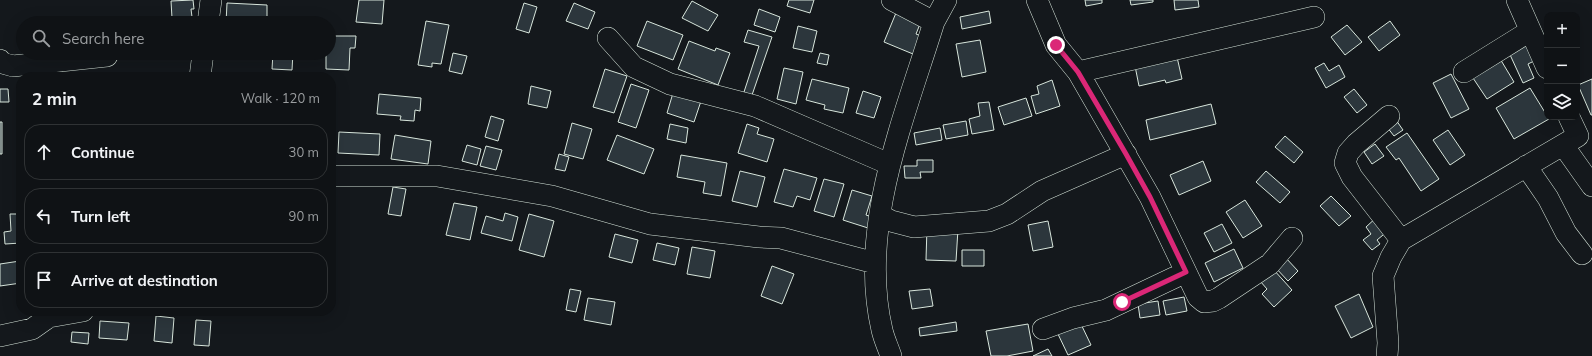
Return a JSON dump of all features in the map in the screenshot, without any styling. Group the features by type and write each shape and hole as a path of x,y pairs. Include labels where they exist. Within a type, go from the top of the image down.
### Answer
{"street":[{"path":"209,16 211,0"},
{"path":"892,0 934,22"},
{"path":"890,356 882,331 878,308 875,262 880,215 889,164 934,22 946,0"},
{"path":"1037,0 1056,45 1078,72 1150,197 1198,297 1204,302 1213,302 1270,264 1292,238"},
{"path":"1516,0 1544,61"},
{"path":"1078,72 1314,17"},
{"path":"1464,72 1530,31"},
{"path":"608,38 634,67 670,84 754,106 889,164"},
{"path":"0,60 2,63 13,66 69,60"},
{"path":"201,72 202,60"},
{"path":"1390,116 1348,153 1345,163 1352,177 1401,240"},
{"path":"1570,120 1578,138 1592,186"},
{"path":"1387,356 1388,344 1382,276 1401,240 1526,166 1578,138"},
{"path":"880,215 891,221 914,227 989,221 1007,214 1042,191 1126,154"},
{"path":"1526,166 1548,198 1566,233 1582,254"},
{"path":"336,176 438,176 552,196 650,224 781,238 875,262"},
{"path":"1043,329 1073,318 1106,310 1186,272"},
{"path":"0,336 32,330 49,317 55,316"}],"building":[{"path":"193,0 194,9 191,9 192,16 172,16 171,1"},
{"path":"359,0 384,0 382,24 356,22"},
{"path":"789,0 814,0 810,13 787,6"},
{"path":"1085,0 1102,0 1102,3 1086,6"},
{"path":"1130,0 1153,0 1153,2 1131,5"},
{"path":"1174,0 1198,0 1199,7 1175,10"},
{"path":"692,1 718,15 708,31 682,18"},
{"path":"227,3 267,5 267,16 226,16"},
{"path":"524,3 537,7 529,33 516,29"},
{"path":"574,3 595,12 588,29 566,21"},
{"path":"898,8 922,19 916,34 921,36 913,54 884,42"},
{"path":"759,9 780,17 775,32 754,25"},
{"path":"989,11 991,23 962,29 960,17"},
{"path":"426,21 449,25 441,64 432,63 432,67 418,65"},
{"path":"647,21 683,35 673,60 637,46"},
{"path":"1390,21 1400,35 1379,51 1368,37"},
{"path":"1347,25 1362,42 1345,55 1331,37"},
{"path":"798,26 817,31 812,52 793,48"},
{"path":"748,30 772,37 751,98 743,95 759,46 744,42"},
{"path":"336,36 356,36 355,48 350,48 349,70 326,69 326,60 336,60"},
{"path":"1529,36 1540,58 1528,64 1534,78 1523,83 1506,46"},
{"path":"980,40 986,72 962,77 956,44"},
{"path":"689,41 715,51 716,48 730,53 718,85 678,69"},
{"path":"453,53 467,56 462,74 449,71"},
{"path":"820,53 829,55 827,65 817,63"},
{"path":"1177,57 1182,79 1166,83 1165,80 1139,86 1135,66"},
{"path":"1499,57 1514,82 1487,99 1471,75"},
{"path":"273,60 293,60 292,70 272,69"},
{"path":"1324,63 1329,71 1339,65 1345,77 1326,88 1315,68"},
{"path":"62,64 63,72 35,72 35,65"},
{"path":"784,68 803,72 796,104 777,99"},
{"path":"605,69 627,76 614,113 593,107"},
{"path":"1451,74 1469,109 1451,118 1433,83"},
{"path":"812,79 849,88 843,113 824,109 825,105 806,100"},
{"path":"1592,79 1592,115 1580,90 1580,84"},
{"path":"1052,80 1060,106 1036,114 1031,96 1039,94 1037,86"},
{"path":"631,84 649,90 636,128 618,122"},
{"path":"531,86 551,91 547,108 528,104"},
{"path":"1530,88 1544,111 1544,120 1547,120 1514,139 1496,108"},
{"path":"0,89 8,89 9,102 0,102"},
{"path":"1354,89 1367,105 1357,113 1344,97"},
{"path":"863,91 881,97 874,118 856,113"},
{"path":"673,93 701,101 694,122 667,113"},
{"path":"379,94 421,98 420,111 415,110 414,121 400,120 401,116 377,114"},
{"path":"1026,98 1032,116 1004,125 998,107"},
{"path":"989,102 994,130 972,134 969,119 980,116 978,103"},
{"path":"1211,104 1216,124 1150,140 1146,120"},
{"path":"491,116 504,120 498,141 485,137"},
{"path":"1396,120 1403,130 1394,136 1387,127"},
{"path":"966,121 968,135 946,139 943,125"},
{"path":"0,122 2,122 2,154 0,154"},
{"path":"572,123 592,129 583,159 564,154"},
{"path":"670,124 688,128 686,143 667,139"},
{"path":"747,124 759,128 757,134 774,139 767,162 738,153"},
{"path":"940,128 942,140 916,145 914,133"},
{"path":"1448,130 1465,155 1450,165 1433,140"},
{"path":"339,132 380,134 379,155 338,153"},
{"path":"1407,133 1439,179 1421,191 1399,158 1396,160 1386,147"},
{"path":"395,135 431,141 428,164 391,159"},
{"path":"617,135 654,149 644,174 607,160"},
{"path":"1285,136 1303,152 1294,163 1275,147"},
{"path":"1375,144 1384,156 1372,164 1364,152"},
{"path":"467,145 481,149 477,165 462,161"},
{"path":"486,146 502,150 496,170 480,166"},
{"path":"559,154 569,157 565,171 555,169"},
{"path":"681,155 727,163 721,196 703,193 705,182 677,177"},
{"path":"917,160 933,160 933,172 920,172 921,178 905,178 904,166 917,166"},
{"path":"1203,161 1211,181 1179,195 1170,175"},
{"path":"784,169 817,178 810,200 797,196 793,207 774,202"},
{"path":"740,171 765,177 757,207 732,201"},
{"path":"1266,171 1290,192 1280,203 1256,182"},
{"path":"824,179 844,184 834,217 814,211"},
{"path":"393,187 406,189 401,216 388,214"},
{"path":"852,190 872,196 866,215 872,217 868,228 843,220"},
{"path":"1331,196 1351,216 1339,226 1320,206"},
{"path":"1245,200 1262,226 1243,238 1226,212"},
{"path":"454,203 477,207 470,240 446,235"},
{"path":"505,213 518,217 512,241 481,233 486,216 503,221"},
{"path":"10,214 16,214 16,243 5,244 4,232 11,231"},
{"path":"529,214 554,221 544,257 519,250"},
{"path":"1378,216 1389,230 1377,240 1380,244 1372,250 1363,240 1371,234 1366,227"},
{"path":"1048,221 1053,247 1033,251 1028,225"},
{"path":"1222,224 1232,243 1214,252 1204,233"},
{"path":"927,227 958,229 956,261 926,260"},
{"path":"615,234 638,240 632,263 609,257"},
{"path":"657,243 679,248 675,265 653,260"},
{"path":"692,247 715,251 710,278 687,274"},
{"path":"1234,249 1243,268 1214,282 1205,263"},
{"path":"962,250 984,250 984,266 962,266"},
{"path":"1285,257 1298,271 1288,281 1274,266"},
{"path":"16,262 16,284 0,286 0,264"},
{"path":"772,266 794,274 782,304 761,296"},
{"path":"1273,269 1292,290 1274,307 1262,294 1267,289 1260,281"},
{"path":"570,289 581,291 576,312 566,310"},
{"path":"930,289 933,306 912,309 909,291"},
{"path":"1359,294 1373,327 1351,338 1335,306"},
{"path":"1184,297 1187,311 1166,315 1163,301"},
{"path":"588,298 615,302 611,325 584,320"},
{"path":"1158,301 1160,315 1140,318 1138,304"},
{"path":"156,316 174,318 172,343 154,341"},
{"path":"196,320 211,321 209,346 194,345"},
{"path":"100,321 129,323 127,340 99,338"},
{"path":"956,322 957,331 920,336 919,328"},
{"path":"1080,322 1091,345 1068,355 1057,332"},
{"path":"1028,324 1033,351 1007,356 991,356 986,331"},
{"path":"72,332 89,333 88,344 71,342"},
{"path":"1048,349 1052,356 1033,356"}],"route":[{"path":"1056,45 1078,72 1126,154 1150,197 1186,272 1122,302"}]}
